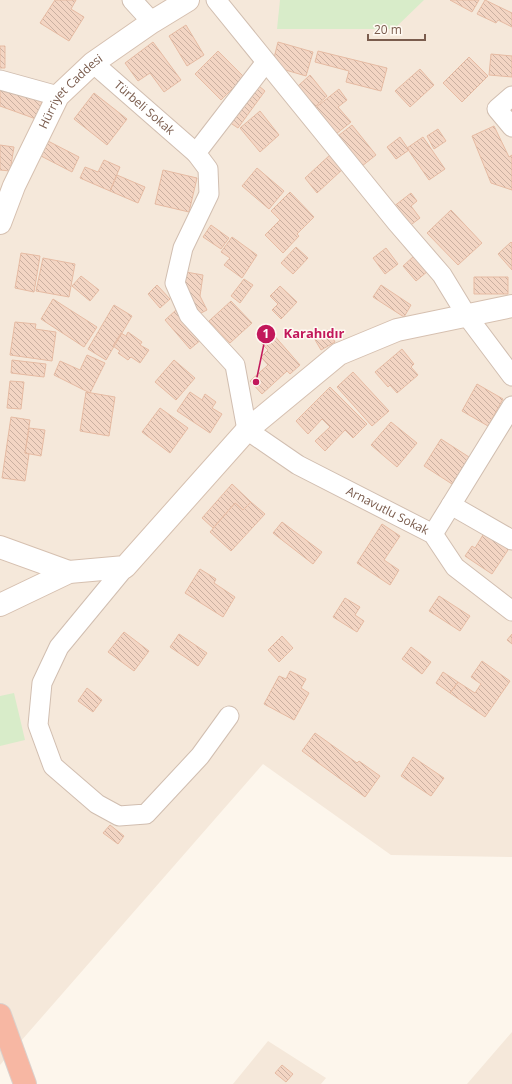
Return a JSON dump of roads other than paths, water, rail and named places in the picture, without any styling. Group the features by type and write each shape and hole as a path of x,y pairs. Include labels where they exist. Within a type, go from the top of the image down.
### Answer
{"highway":[{"path":"1,1019 17,1084"},
{"path":"1,1019 25,1084"}],"street":[{"path":"132,0 152,22"},
{"path":"151,0 152,22"},
{"name":"Hürriyet Caddesi","path":"0,222 14,186 58,96 93,63 152,22 188,0"},
{"path":"216,0 397,223 442,275 467,316 512,376"},
{"path":"196,153 266,62"},
{"name":"Türbeli Sokak","path":"93,63 196,153 208,169 209,194 183,248 175,282 189,315 235,365 247,430"},
{"path":"0,80 58,96"},
{"path":"512,96 497,109 512,127"},
{"path":"229,716 200,756 146,814 119,816 97,804 53,766 38,725 42,683 59,647 125,566 247,430 339,354 397,330 512,306"},
{"path":"433,534 512,406"},
{"name":"Arnavutlu Sokak","path":"247,430 298,465 433,534 455,567 512,611"},
{"path":"451,505 512,540"},
{"path":"0,548 69,572"},
{"path":"0,605 69,572 125,566"}],"place":[{"name":"Karahıdır","path":"256,382"}]}
